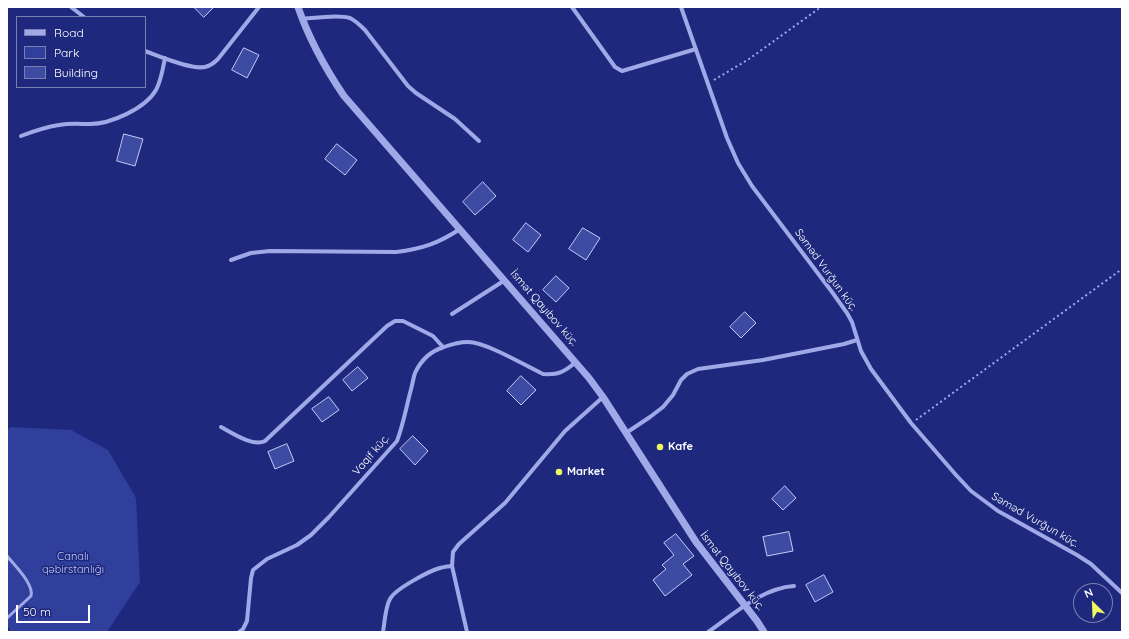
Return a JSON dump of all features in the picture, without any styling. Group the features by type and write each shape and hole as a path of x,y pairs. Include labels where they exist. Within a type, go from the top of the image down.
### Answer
{"street":[{"path":"71,7 83,16"},
{"path":"146,51 193,67 203,68 210,66 218,59 259,7"},
{"name":"İsmət Qayıbov küç.","path":"298,7 321,61 344,96 576,362 603,396 696,542 746,606 764,632"},
{"path":"572,7 615,67 622,71 696,49"},
{"name":"Səməd Vurğun küç.","path":"681,7 727,138 738,163 752,186 848,313 861,352 871,369 911,423 971,491 998,511 1092,564 1122,593"},
{"path":"302,19 338,17 349,18 358,23 408,86 455,119 479,141"},
{"path":"21,136 43,128 61,124 90,124 119,118 142,104 156,91 166,58"},
{"path":"231,260 251,253 270,251 396,252 415,250 447,238 460,229"},
{"path":"452,314 505,280"},
{"path":"221,427 252,442 260,444 265,442 387,326 395,321 403,321 433,336 443,347"},
{"path":"626,433 650,418 663,407 673,395 684,377 698,369 763,360 844,344 857,340"},
{"name":"Vaqif küç.","path":"239,632 243,629 247,621 253,570 267,559 298,544 311,535 329,517 397,440 402,427 414,374 419,365 428,355 436,349 456,343 469,342 482,344 543,374 553,375 563,372 576,362"},
{"path":"467,632 452,566 453,552 459,544 505,503 565,431 603,396"},
{"path":"384,632 389,600 394,593 426,573 452,566"},
{"path":"708,632 765,594 785,587 794,586"}],"lane":[{"path":"7,556 30,585 32,596 7,618"}],"path":[{"path":"708,83 749,59 821,7"},
{"path":"911,423 1122,269"}],"green space":[{"name":"Canalı qəbirstanlığı","path":"12,427 71,430 108,450 136,498 140,582 107,632 11,632 7,625 7,429"}],"building":[{"path":"194,7 214,7 204,17"},
{"path":"244,48 259,55 247,78 232,70"},
{"path":"124,134 143,139 135,166 117,161"},
{"path":"337,144 357,160 345,175 325,159"},
{"path":"483,182 496,196 475,215 463,202"},
{"path":"526,223 541,235 528,252 513,240"},
{"path":"583,228 600,238 586,260 569,249"},
{"path":"556,276 569,288 556,302 543,290"},
{"path":"745,312 756,323 741,338 730,327"},
{"path":"358,367 368,378 352,391 343,380"},
{"path":"521,376 536,390 521,405 507,391"},
{"path":"329,397 339,410 322,422 312,409"},
{"path":"413,436 428,451 415,465 400,449"},
{"path":"287,444 294,461 275,469 268,452"},
{"path":"785,486 796,498 783,510 772,499"},
{"path":"789,532 793,551 767,556 763,537"},
{"path":"676,534 694,556 683,564 692,575 665,596 653,580 666,569 662,565 674,555 664,543"},
{"path":"824,575 833,592 815,602 806,585"}],"place":[{"name":"Kafe","path":"660,447"},
{"name":"Market","path":"559,472"}]}
